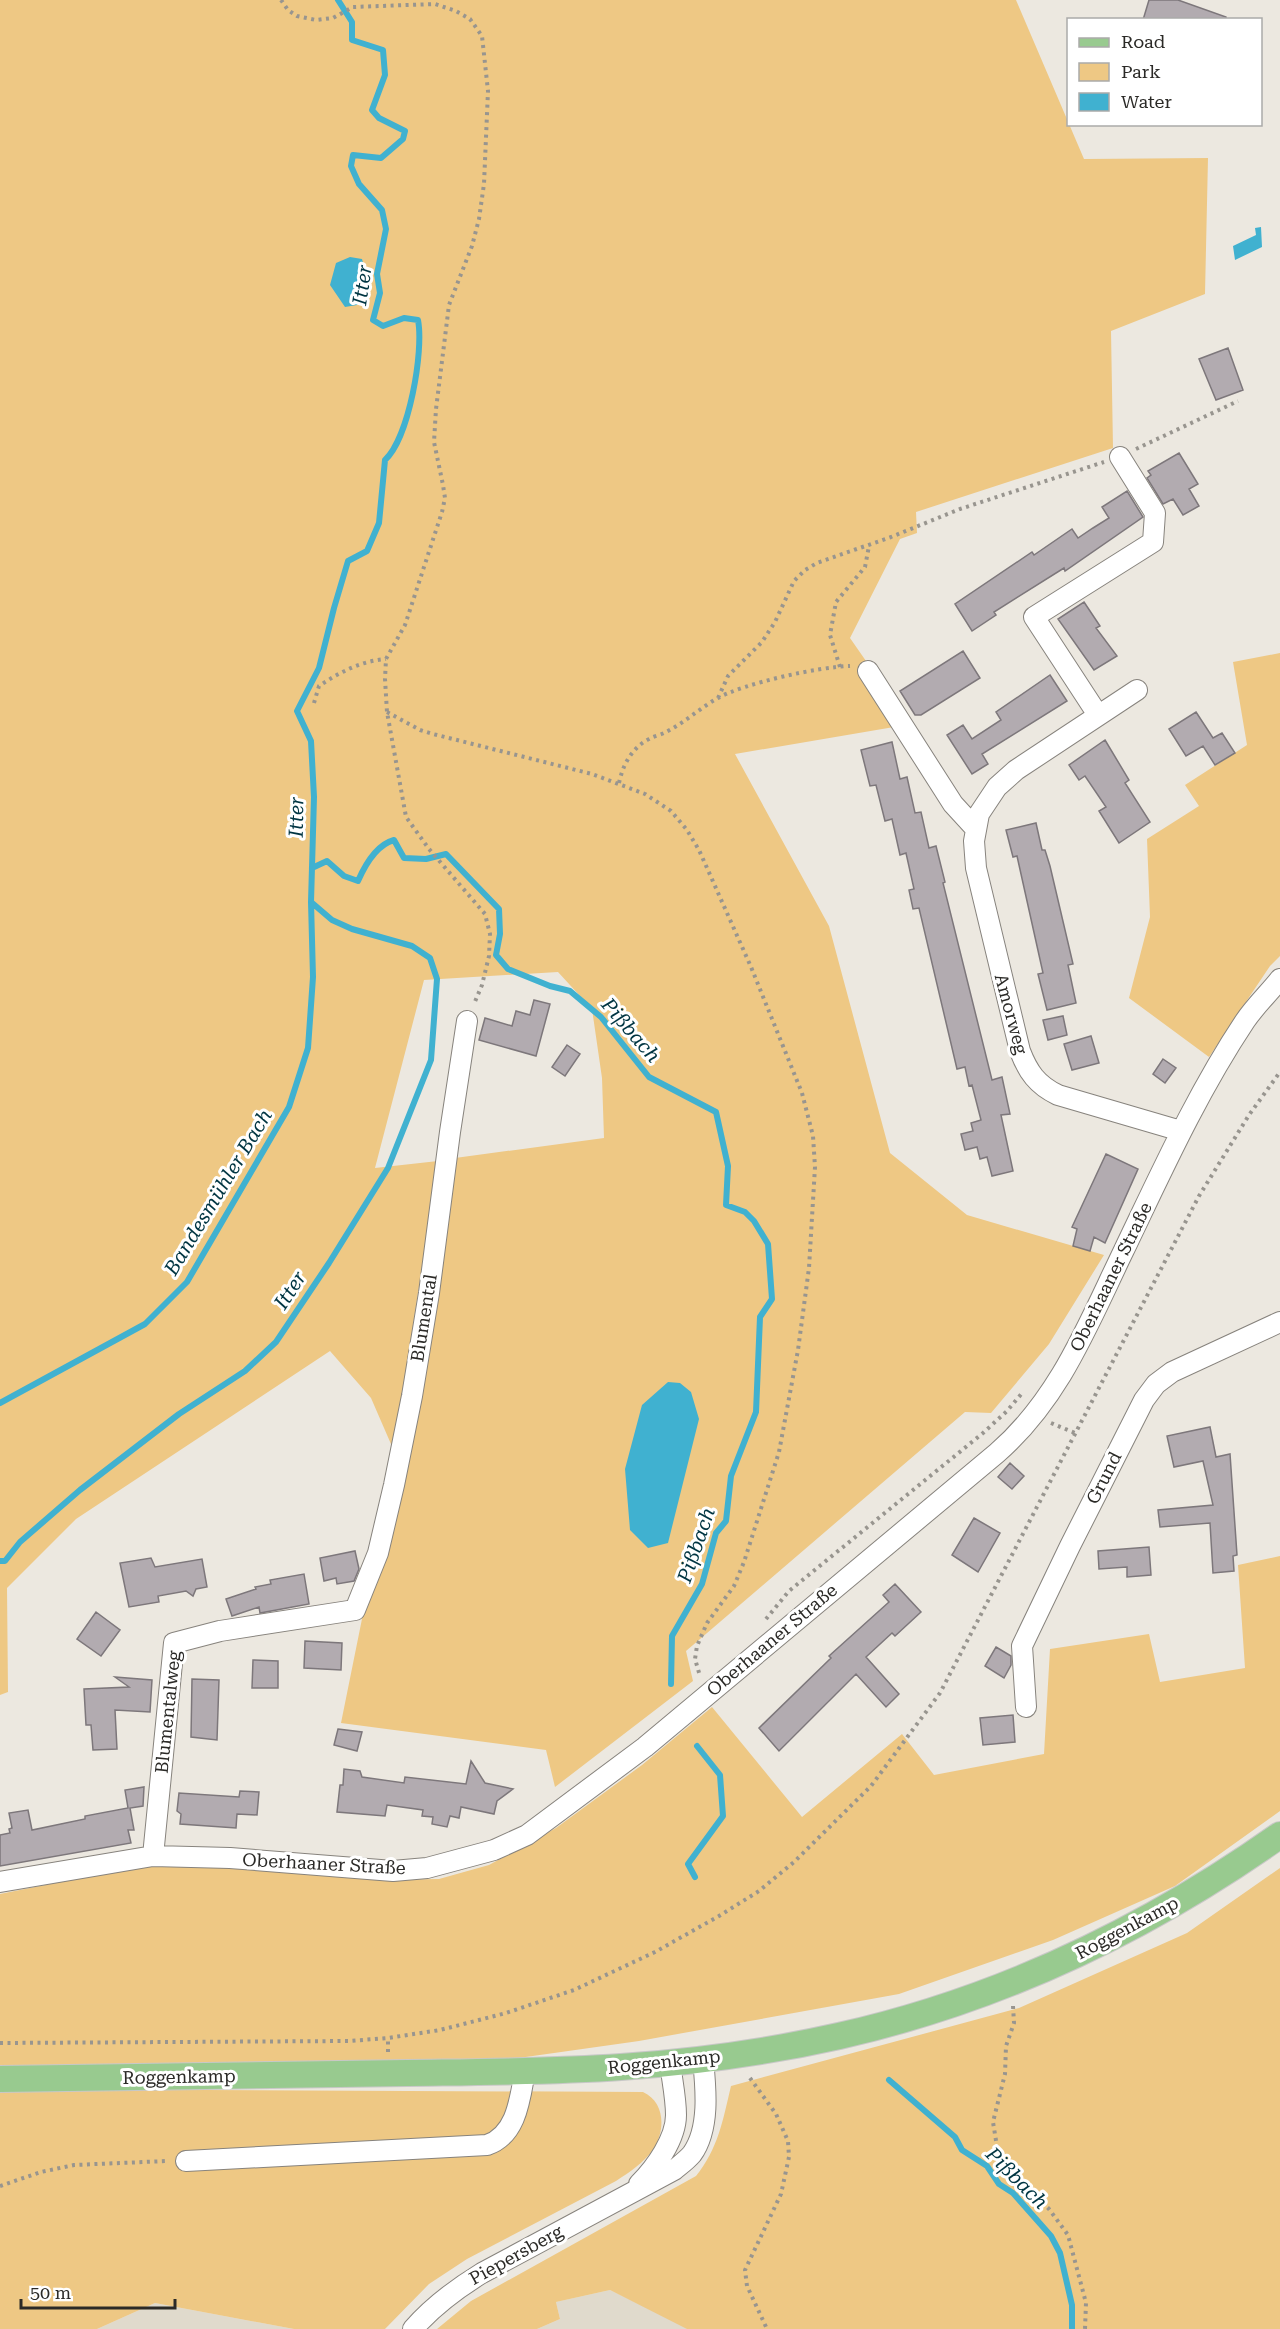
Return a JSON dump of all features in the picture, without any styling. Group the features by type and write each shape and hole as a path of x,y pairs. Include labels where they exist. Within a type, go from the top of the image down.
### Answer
{"main road":[{"name":"Roggenkamp","path":"0,2079 525,2071 670,2063 775,2049 853,2032 919,2014 1041,1971 1083,1952 1176,1903 1280,1835"}],"street":[{"path":"1098,716 1034,617 1153,542 1155,513 1119,457"},
{"path":"868,671 953,804 975,828"},
{"name":"Amorweg","path":"1137,690 1016,770 998,787 987,800 975,828 976,868 1020,1051 1026,1067 1035,1080 1043,1088 1058,1095 1181,1131"},
{"name":"Oberhaaner Straße","path":"0,1882 153,1856 230,1858 393,1871 428,1868 494,1850 527,1835 645,1747 997,1453 1033,1416 1070,1362 1181,1131 1246,1020 1280,979"},
{"name":"Blumental","path":"355,1610 378,1553 412,1396 429,1293 467,1021"},
{"name":"Grund","path":"1026,1707 1022,1646 1144,1400 1156,1384 1172,1372 1280,1322"},
{"name":"Blumentalweg","path":"153,1856 174,1643 220,1632 355,1610"},
{"name":"Piepersberg","path":"413,2329 429,2310 456,2288 674,2170 691,2156 701,2137 706,2083 703,2059"},
{"name":"Piepersberg","path":"629,2194 651,2172 670,2139 676,2116 670,2063"},
{"path":"186,2161 487,2145 504,2135 512,2123 525,2071"}],"path":[{"path":"281,0 288,10 307,19 324,20 340,15 352,7 435,4 463,15 476,25 482,36 488,92 486,159 481,208 472,246 448,305 436,409 434,442 445,498 405,625 386,659 385,679 387,712 406,818 429,849 485,914 490,934 489,956 482,985 467,1021"},
{"path":"718,698 728,676 762,642 775,622 794,581 805,570 960,509 1119,457 1238,401"},
{"path":"619,783 628,757 649,738 667,732 718,698 772,679 840,667 830,635 836,602 865,567 869,545"},
{"path":"314,703 319,686 336,674 369,660 386,659"},
{"path":"387,712 420,730 433,734 568,767 619,783 645,794 671,811 687,830 699,850 751,967 802,1093 813,1136 815,1167 809,1268 798,1350 781,1440 744,1562 734,1586 707,1623 697,1646 695,1659 698,1672 709,1693"},
{"path":"0,2043 349,2041 440,2030 506,2013 574,1990 655,1952 759,1891 794,1862 871,1786 940,1693 1199,1196 1249,1115 1280,1072"},
{"path":"764,1621 789,1591 982,1433 1007,1411 1025,1390"},
{"path":"1013,2003 1014,2022 1006,2046 1005,2074 993,2122 999,2159 1049,2209 1068,2235 1086,2303 1085,2329"},
{"path":"750,2078 776,2114 788,2141 789,2157 781,2194 745,2270 747,2286 767,2329"},
{"path":"0,2186 42,2172 74,2166 186,2161"}],"shaded area":[{"path":"610,2290 687,2329 537,2329 560,2319 556,2302"},
{"path":"155,2303 294,2329 97,2329"}],"green space":[{"path":"0,0 1016,0 1067,119 1067,126 1070,126 1084,159 1208,158 1205,294 1111,331 1113,448 916,512 917,533 900,539 850,638 907,720 894,727 735,754 829,926 890,1153 967,1215 1104,1255 1049,1344 991,1413 965,1412 686,1651 693,1681 555,1787 546,1750 341,1723 455,1158 604,1138 602,1078 592,1009 558,972 424,980 375,1168 438,1161 394,1451 371,1398 330,1351 76,1519 7,1588 8,1692 0,1695"},
{"path":"1280,653 1280,956 1270,966 1209,1057 1129,998 1150,917 1147,839 1199,806 1185,785 1247,745 1233,662"},
{"path":"1280,1556 1280,1811 1175,1886 1053,1940 899,1994 639,2041 484,2063 0,2066 0,1894 150,1864 198,1865 379,1880 439,1879 489,1865 556,1828 642,1765 712,1707 802,1817 902,1734 934,1775 1044,1754 1050,1649 1149,1634 1160,1682 1245,1668 1238,1565"},
{"path":"1280,1868 1280,2329 687,2329 610,2290 556,2302 560,2319 537,2329 437,2329 471,2301 696,2176 715,2145 731,2086 1019,2008 1187,1933"},
{"path":"0,2089 643,2092 656,2102 661,2125 653,2150 631,2171 467,2259 429,2284 385,2329 294,2329 155,2303 97,2329 0,2329"}],"water":[{"path":"1261,227 1262,247 1235,260 1233,246 1256,235 1255,228"},
{"path":"350,257 362,259 366,283 357,305 345,307 330,285 336,263"},
{"path":"668,1382 680,1383 691,1392 699,1419 668,1543 648,1548 630,1530 625,1469 642,1405"}],"building":[{"path":"1149,0 1178,0 1226,17 1226,18 1144,18"},
{"path":"1228,348 1243,390 1216,400 1199,359"},
{"path":"1179,453 1198,484 1189,489 1199,506 1183,515 1173,499 1163,504 1147,478 1151,475 1148,471"},
{"path":"1127,491 1143,517 1065,571 1064,568 994,612 996,615 972,631 955,604 1032,552 1034,555 1072,529 1078,538 1109,518 1102,507"},
{"path":"1084,602 1100,626 1096,628 1117,656 1094,670 1058,619"},
{"path":"963,651 980,678 921,715 915,715 900,691"},
{"path":"1050,675 1067,701 982,754 988,764 972,774 947,735 963,725 972,739 1001,720 996,712"},
{"path":"1196,712 1213,738 1222,733 1235,753 1215,765 1203,746 1186,756 1169,729"},
{"path":"1105,740 1129,780 1125,783 1150,822 1119,843 1099,811 1106,807 1085,776 1079,780 1069,765"},
{"path":"892,742 900,779 907,777 915,813 921,812 929,848 936,846 945,882 943,883 992,1080 1002,1077 1010,1114 1001,1115 1013,1171 992,1176 987,1157 980,1159 977,1147 965,1150 961,1134 973,1131 971,1123 981,1120 972,1085 969,1086 965,1067 957,1069 919,908 913,909 909,890 914,889 906,853 900,855 892,819 885,821 876,785 870,786 861,750"},
{"path":"1036,823 1042,850 1045,850 1050,866 1073,964 1068,965 1076,1003 1047,1010 1038,974 1043,973 1017,856 1013,857 1006,830"},
{"path":"534,1000 550,1004 536,1056 479,1040 485,1018 512,1026 516,1011 530,1015"},
{"path":"1063,1016 1067,1035 1048,1040 1043,1020"},
{"path":"1091,1036 1099,1063 1072,1070 1064,1044"},
{"path":"567,1045 580,1054 565,1076 552,1067"},
{"path":"1163,1059 1176,1068 1165,1083 1153,1074"},
{"path":"1106,1154 1138,1169 1105,1243 1094,1237 1090,1251 1073,1246 1077,1229 1072,1227"},
{"path":"1210,1427 1216,1457 1230,1454 1237,1555 1233,1556 1234,1571 1213,1573 1210,1523 1160,1527 1158,1510 1213,1505 1203,1461 1174,1467 1167,1436"},
{"path":"1010,1463 1024,1476 1012,1489 998,1477"},
{"path":"974,1518 1000,1533 978,1572 952,1555"},
{"path":"1149,1547 1151,1575 1127,1577 1127,1567 1099,1569 1098,1551"},
{"path":"355,1551 359,1569 354,1581 337,1584 336,1578 324,1581 320,1558"},
{"path":"151,1558 155,1567 202,1559 207,1587 196,1589 193,1596 186,1591 158,1596 159,1602 129,1607 120,1563"},
{"path":"304,1574 309,1604 260,1613 259,1607 232,1616 226,1599 256,1589 255,1587 271,1584 270,1580"},
{"path":"895,1584 921,1612 895,1636 892,1633 866,1657 899,1694 886,1707 856,1674 779,1751 759,1728 831,1658 829,1656 889,1602 883,1595"},
{"path":"96,1612 120,1630 101,1656 77,1639"},
{"path":"305,1641 342,1643 341,1670 304,1668"},
{"path":"996,1647 1011,1656 1011,1665 1004,1678 985,1666"},
{"path":"253,1660 278,1661 278,1688 252,1688"},
{"path":"115,1677 152,1680 150,1712 115,1710 117,1749 93,1750 91,1725 86,1725 84,1689 129,1687"},
{"path":"192,1679 219,1680 217,1740 191,1737"},
{"path":"1013,1715 1015,1742 983,1745 980,1718"},
{"path":"338,1729 362,1732 357,1751 334,1745"},
{"path":"471,1761 485,1783 513,1789 497,1801 494,1814 461,1807 459,1818 450,1816 447,1827 432,1824 433,1817 422,1816 423,1810 387,1805 385,1816 337,1812 344,1769 360,1771 362,1777 404,1783 405,1777 466,1784"},
{"path":"144,1787 143,1806 130,1808 134,1830 128,1830 131,1843 0,1866 0,1835 10,1833 9,1829 12,1828 9,1813 28,1810 32,1830 85,1819 85,1816 128,1808 125,1790"},
{"path":"240,1791 259,1792 257,1815 237,1814 236,1828 180,1824 181,1814 177,1811 179,1793 239,1797"}],"waterway":[{"name":"Itter","path":"0,1561 5,1561 20,1542 80,1490 179,1414 245,1371 276,1342 329,1263 388,1168 431,1060 437,979 430,958 412,946 352,929 332,920 311,902 314,797 311,741 297,711 319,668 348,561 367,551 379,523 385,460 394,449 408,414 419,352 418,320 404,318 383,326 373,320 380,293 377,274 386,229 382,210 359,184 351,166 353,155 381,158 403,139 405,131 379,118 372,110 385,75 383,50 352,40 352,22 338,0"},
{"name":"Pißbach","path":"312,868 327,861 344,876 358,881 377,851 394,840 404,858 426,859 446,854 499,909 500,934 496,955 508,969 550,986 570,991 601,1017 649,1077 716,1112 728,1166 726,1205 745,1212 754,1221 768,1244 772,1299 760,1317 756,1412 731,1476 726,1521 716,1533 702,1584 672,1636 671,1684"},
{"name":"Bandesmühler Bach","path":"0,1403 145,1324 187,1282 289,1107 308,1048 313,977 311,902"},
{"name":"Pißbach","path":"695,1877 688,1864 723,1816 720,1775 697,1746"},
{"name":"Pißbach","path":"889,2080 955,2137 962,2150 987,2166 999,2184 1013,2193 1051,2236 1060,2253 1072,2305 1072,2329"}]}
